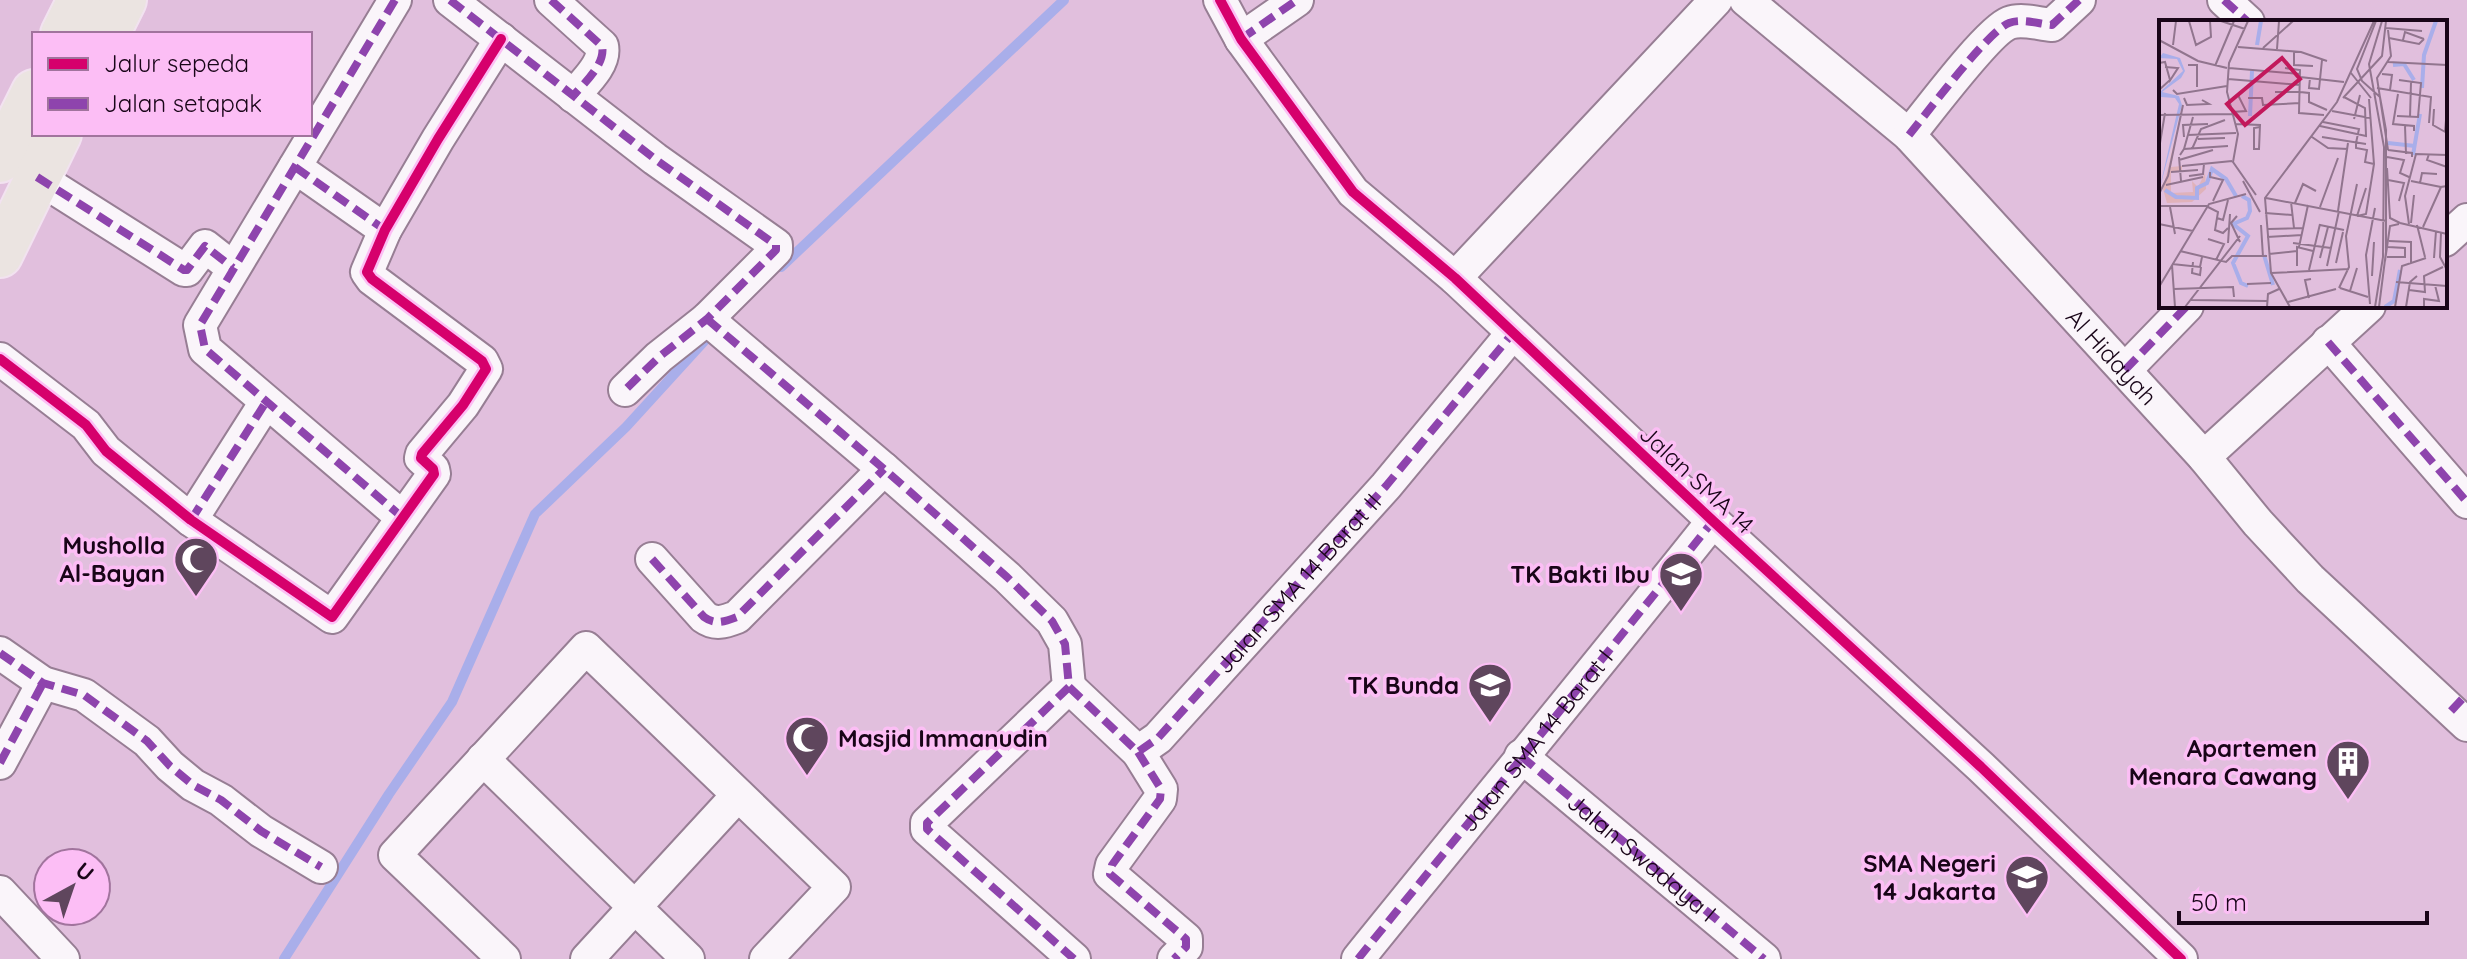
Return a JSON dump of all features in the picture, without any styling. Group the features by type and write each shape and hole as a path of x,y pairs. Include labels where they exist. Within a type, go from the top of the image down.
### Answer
{"main road":[{"path":"64,32 80,0"},
{"path":"108,32 124,0"},
{"path":"0,255 32,102"},
{"path":"19,169 57,136"}],"street":[{"path":"395,0 200,325 205,349 402,517"},
{"path":"450,0 655,159 776,245 776,250 714,326 659,357 625,390"},
{"path":"551,0 602,46 604,52 602,60 573,96"},
{"name":"Jalan SMA 14","path":"1220,0 1241,39 1353,192 1455,278 1981,767 2181,959"},
{"path":"1241,39 1297,0"},
{"path":"1455,278 1716,0"},
{"name":"Al Hidayah","path":"1746,0 1909,135 2204,457 2258,523 2310,579 2462,710"},
{"path":"1909,135 2004,25 2018,21 2052,25 2079,0"},
{"path":"2224,0 2246,20"},
{"path":"0,359 86,425 106,451 191,520 330,618 334,616 434,473 421,458 422,454 463,405 486,369 482,361 369,276 368,268 385,230 501,39"},
{"path":"295,167 385,230"},
{"path":"19,169 184,270 205,246 233,268"},
{"path":"2447,238 2467,220"},
{"path":"2125,370 2185,308"},
{"path":"2204,457 2367,308"},
{"path":"714,326 884,469 1007,577 1052,621 1065,644 1069,687 1138,752 1161,789 1160,799 1112,865 1110,874 1186,939 1186,947 1174,959"},
{"name":"Jalan SMA 14 Barat II","path":"1138,752 1158,738 1386,486 1512,334"},
{"path":"2328,342 2467,502"},
{"path":"191,520 266,402"},
{"path":"652,559 704,617 711,622 723,623 737,617 884,469"},
{"name":"Jalan SMA 14 Barat I","path":"1358,959 1521,756 1589,678 1713,521"},
{"path":"504,959 395,855 586,648 834,887 766,959"},
{"path":"0,653 43,683 84,695 147,741 193,785 221,800 261,831 321,867"},
{"path":"0,763 43,683"},
{"path":"1069,687 927,823 927,829 1074,959"},
{"name":"Jalan Swadaya I","path":"1521,756 1764,959"},
{"path":"483,759 688,959"},
{"path":"587,959 738,795"},
{"path":"0,892 63,959"}],"waterway":[{"path":"781,267 1064,0"},
{"path":"284,959 452,702 535,514 626,427 709,336"}],"marked path":[{"path":"395,0 200,325 205,349 402,517"},
{"path":"450,0 655,159 776,245 776,250 707,319 659,357 625,390"},
{"path":"551,0 602,46 601,60 573,96"},
{"path":"1241,39 1297,0"},
{"path":"1909,135 1999,29 2019,21 2052,25 2079,0"},
{"path":"2224,0 2246,20"},
{"path":"295,167 385,230"},
{"path":"37,177 184,270 205,246 233,268"},
{"path":"2125,370 2185,308"},
{"path":"707,319 884,469 1007,577 1052,621 1065,644 1069,687 927,823 927,829 1074,959"},
{"path":"1069,687 1138,752 1158,738 1386,486 1512,334"},
{"path":"2328,342 2467,502"},
{"path":"191,520 266,402"},
{"path":"652,559 704,617 720,622 737,617 884,469"},
{"path":"1358,959 1713,521"},
{"path":"0,653 43,683 84,695 147,741 193,785 221,800 261,831 321,867"},
{"path":"0,763 43,683"},
{"path":"2451,711 2467,694"},
{"path":"1138,752 1161,789 1160,799 1112,865 1110,874 1186,939 1186,947 1174,959"},
{"path":"1521,756 1764,959"}],"cycle path":[{"path":"1220,0 1241,39 1353,192 1455,278 1981,767 2181,959"},
{"path":"0,359 86,425 106,451 191,520 332,617 434,474 421,458 422,454 463,405 486,369 482,361 372,279 367,272 385,230 501,39"}],"place":[{"name":"Musholla Al-Bayan","path":"196,598"},
{"name":"TK Bakti Ibu","path":"1681,613"},
{"name":"TK Bunda","path":"1490,724"},
{"name":"Masjid Immanudin","path":"807,777"},
{"name":"Apartemen Menara Cawang","path":"2348,801"},
{"name":"SMA Negeri 14 Jakarta","path":"2027,916"}]}
